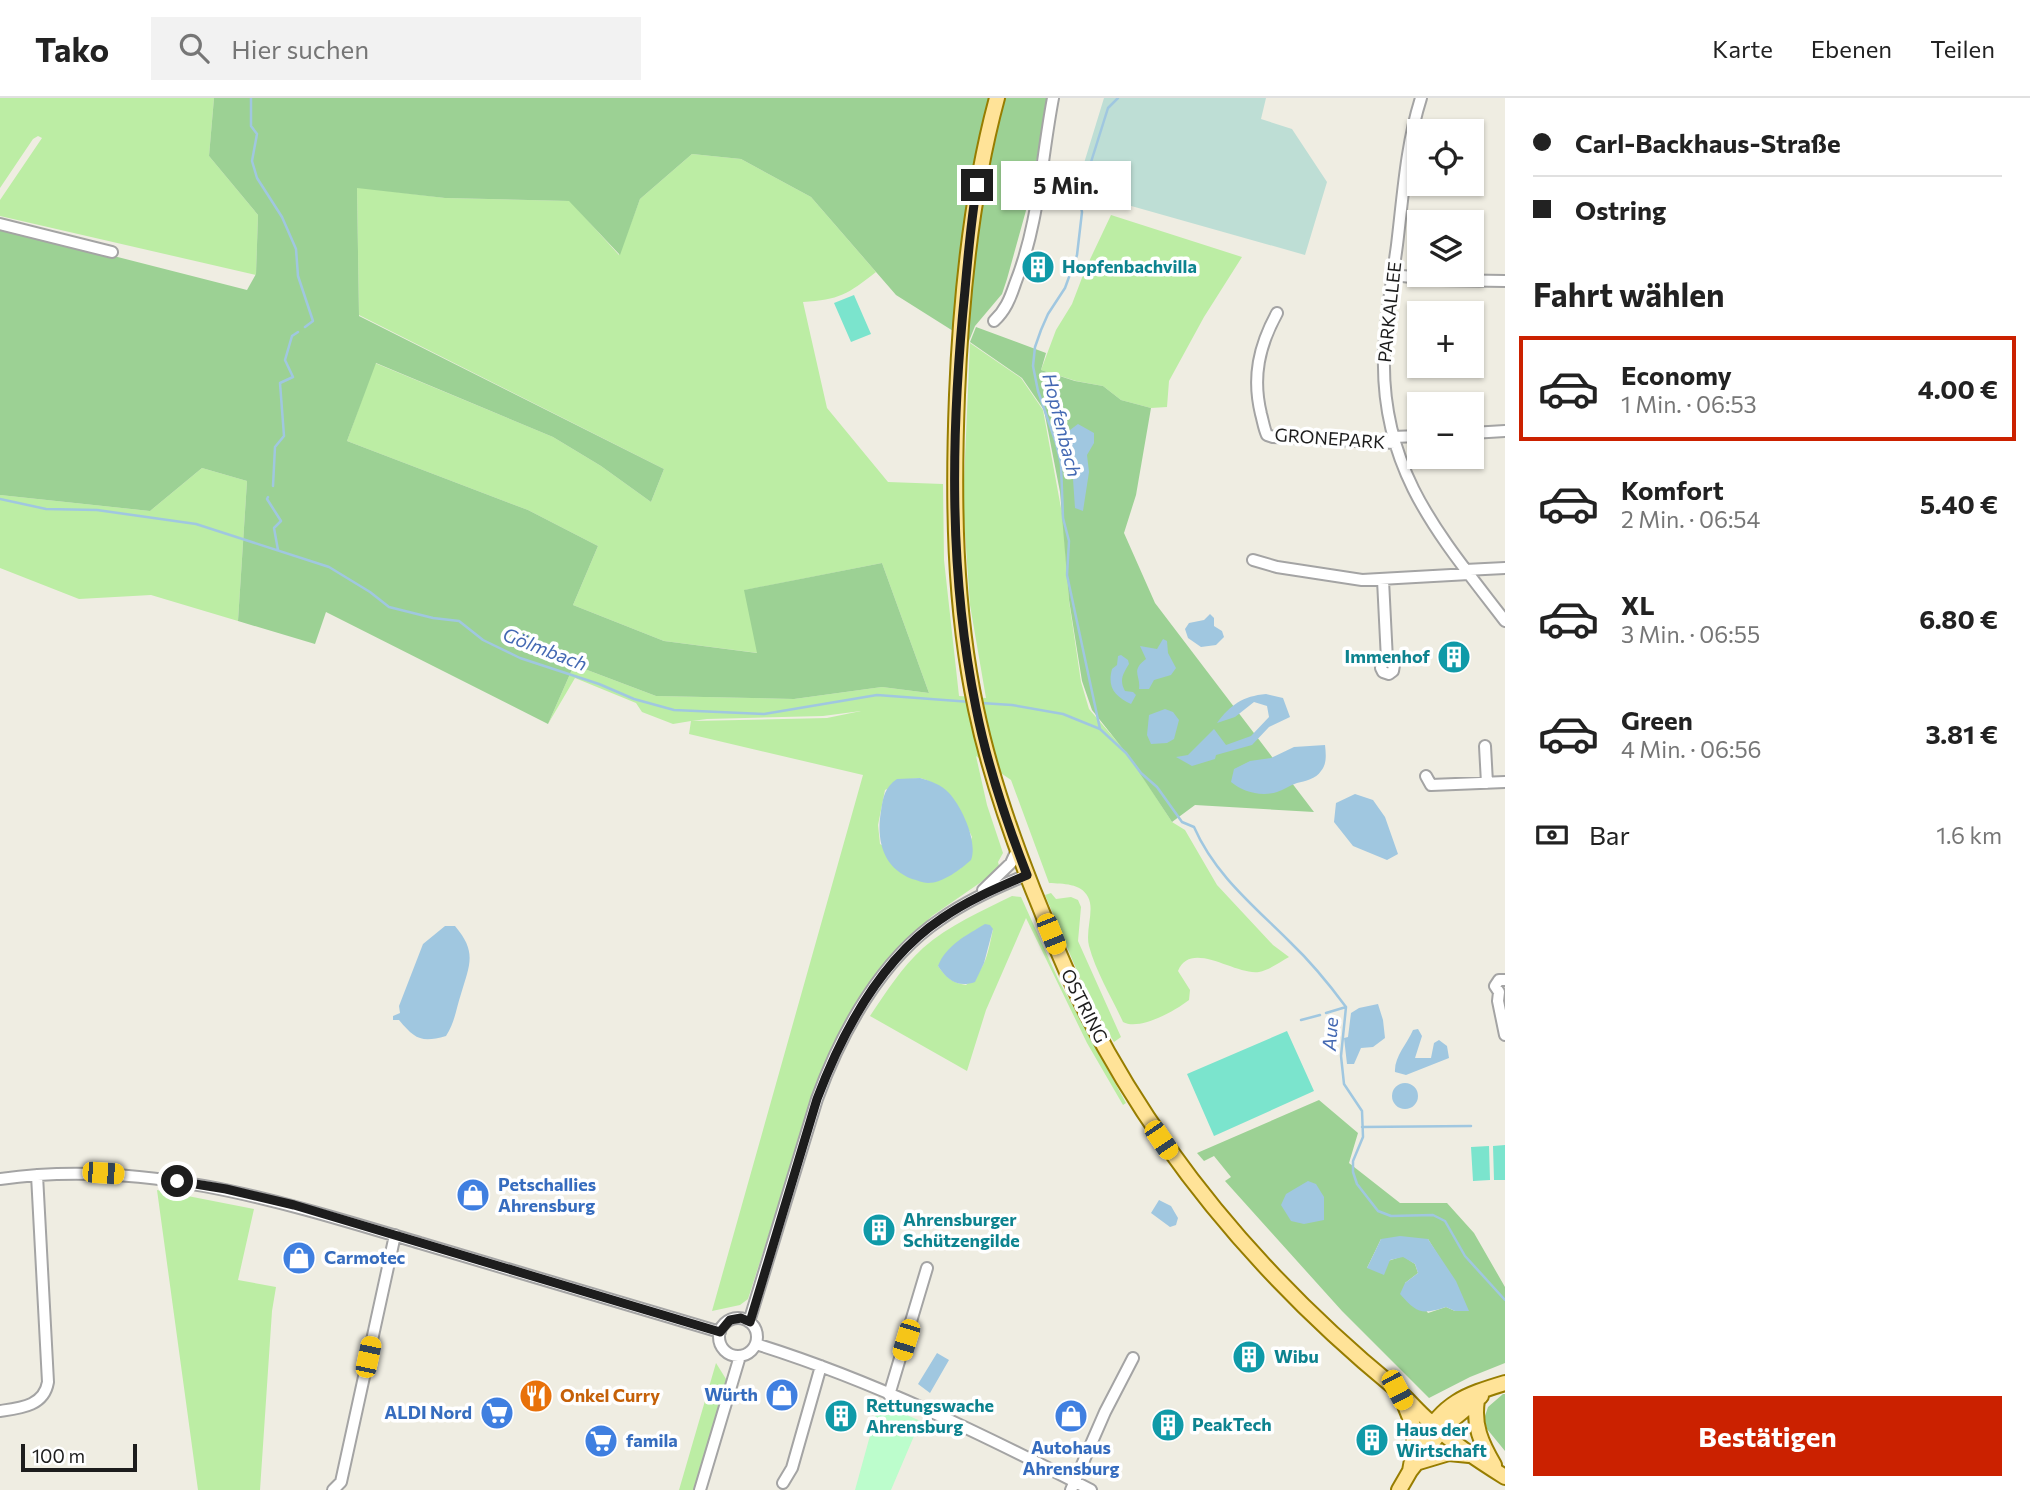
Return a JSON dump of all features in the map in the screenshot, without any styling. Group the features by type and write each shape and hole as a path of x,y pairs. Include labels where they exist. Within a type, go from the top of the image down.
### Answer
{"main road":[{"name":"OSTRING","path":"997,98 974,201 959,349 956,525 961,600 975,706 1017,850 1083,1007 1121,1075 1171,1154 1229,1228 1280,1284 1348,1349 1402,1394 1415,1401 1470,1455 1490,1469 1500,1472"},
{"path":"1399,1490 1439,1425 1459,1400 1505,1383"},
{"path":"1439,1425 1490,1389"},
{"path":"1402,1394 1414,1428 1414,1464"},
{"path":"1477,1400 1476,1428 1483,1446 1500,1472"},
{"name":"OSTRING","path":"1439,1425 1500,1472"},
{"path":"1414,1464 1449,1453 1470,1455"}],"street":[{"path":"994,321 1006,309 1025,260 1039,200 1053,98"},
{"name":"PARKALLEE","path":"1421,98 1412,134 1385,340 1386,402 1394,440 1419,503 1435,530 1505,621"},
{"path":"0,224 112,252"},
{"path":"1393,275 1439,280 1505,281"},
{"name":"GRONEPARK","path":"1277,313 1262,345 1257,373 1258,402 1267,435 1394,440"},
{"path":"1484,432 1505,431"},
{"path":"1394,440 1407,438"},
{"path":"1253,560 1277,567 1343,578 1383,580 1505,568"},
{"path":"1383,580 1387,660"},
{"path":"1485,746 1487,783"},
{"path":"1426,776 1431,785 1505,782"},
{"path":"976,897 1011,863 1017,850"},
{"path":"1003,872 1016,871 1027,875"},
{"path":"745,1320 757,1298 823,1084 841,1045 869,996 903,952 939,920 976,897 1027,875"},
{"path":"1505,981 1496,981 1495,986 1502,991 1497,1001 1505,1035"},
{"path":"0,1179 103,1173 207,1185 276,1200 720,1332"},
{"path":"0,1411 21,1408 39,1401 47,1390 37,1175"},
{"path":"333,1490 341,1482 394,1235"},
{"path":"889,1395 927,1268"},
{"path":"745,1320 757,1334 756,1344 748,1354 736,1356 723,1348 720,1332 726,1323 745,1320"},
{"path":"756,1344 821,1366 889,1395 1073,1486 1091,1490"},
{"path":"700,1490 736,1356"},
{"path":"1073,1486 1105,1412 1133,1358"},
{"path":"783,1483 792,1468 821,1366"}],"green space":[{"path":"0,98 214,98 209,156 258,215 256,275 0,216 0,200 42,138 38,136 33,139 0,188"},
{"path":"214,98 1048,98 1030,196 1007,279 1002,294 975,326 969,341 896,295 811,197 741,159 692,154 640,199 620,255 569,201 445,198 357,188 359,316 664,469 651,502 601,466 553,437 376,363 347,441 528,510 598,546 573,605 664,641 757,653 744,590 882,563 929,693 882,687 794,699 656,696 574,665 548,724 326,612 315,644 238,621 247,481 202,468 150,511 0,495 0,227 247,290 256,274 258,215 209,156"},
{"path":"692,154 741,159 811,197 876,272 842,294 826,300 803,302 827,408 888,482 943,484 944,560 959,696 986,698 970,605 963,504 970,343 1021,378 1043,410 1063,519 1069,601 1081,682 1089,709 1127,753 1172,822 1185,830 1217,885 1273,945 1289,957 1259,972 1193,958 1184,962 1178,971 1190,990 1189,1000 1147,1022 1123,1022 1089,946 1091,908 1088,897 1076,887 1049,883 1011,780 976,756 987,805 1003,853 998,862 1000,869 932,916 899,948 809,1109 748,1299 740,1305 712,1311 863,775 689,734 691,721 673,724 642,712 636,703 575,678 548,724 574,665 656,696 794,699 882,687 929,693 882,563 745,590 758,653 664,641 573,605 598,546 528,510 347,441 375,363 553,437 601,466 651,502 664,469 359,315 357,187 445,198 570,201 619,255 640,199","holes":["861,711 827,718 692,721 823,716","920,778 947,793 958,808 972,837 961,868 938,881 880,844 878,825 885,790 910,779"]},
{"path":"1111,215 1242,257 1204,317 1169,381 1167,407 1151,408 1121,400 1103,386 1041,370 1056,330 1072,304"},
{"path":"976,327 1046,353 1041,370 1075,381 1103,386 1121,400 1151,408 1136,495 1124,533 1155,603 1314,812 1195,805 1172,822 1127,754 1092,710 1082,681 1069,600 1060,492 1044,410 1022,378 970,342"},
{"path":"202,468 247,481 238,621 151,595 79,599 0,568 0,495 150,511"},
{"path":"1051,893 1056,899 1071,897 1078,900 1081,907 1078,941 1121,1037 1114,1042 1091,1004 1045,895"},
{"path":"1012,896 1021,897 1059,981 1126,1103 1123,1105 1087,1043 1026,918 986,1010 967,1071 870,1016 901,972 923,948 955,925","holes":["993,929 982,967 966,985 950,979 938,966"]},
{"path":"1319,1100 1358,1133 1349,1163 1400,1203 1447,1203 1474,1233 1505,1287 1505,1363 1429,1398 1342,1311 1225,1181 1231,1177 1214,1156 1204,1161 1197,1153","holes":["1381,1239 1428,1239 1441,1260 1455,1311 1446,1307 1428,1313 1405,1283 1418,1273 1415,1264 1403,1256 1367,1268"]},
{"path":"157,1190 254,1209 238,1280 276,1287 272,1311 260,1490 198,1490"},
{"path":"716,1363 726,1379 725,1390 695,1490 679,1490"},
{"path":"1503,1394 1505,1451 1487,1429 1484,1419 1488,1407"},
{"path":"879,1403 923,1422 917,1429 891,1490 855,1490"}],"shaded area":[{"path":"1104,98 1266,98 1261,119 1292,129 1327,182 1305,255 1103,198 1077,186"},
{"path":"854,295 871,334 851,342 834,303"},
{"path":"1078,424 1094,433 1094,443 1087,455 1089,472 1083,511 1075,508 1066,442 1070,430"},
{"path":"1210,614 1214,618 1214,626 1222,631 1224,637 1216,645 1201,647 1188,638 1185,629 1189,623 1204,620"},
{"path":"1163,639 1167,641 1168,653 1176,668 1171,675 1154,680 1149,689 1139,689 1137,670 1146,659 1140,646 1157,649"},
{"path":"1121,655 1129,664 1122,677 1123,687 1125,691 1136,695 1131,704 1121,698 1112,686 1112,669"},
{"path":"1266,694 1283,698 1290,717 1269,727 1252,745 1216,755 1215,759 1192,766 1176,757 1188,755 1214,729 1226,745 1251,736 1269,717 1267,706 1254,702 1235,717 1217,723 1238,702"},
{"path":"1165,709 1173,712 1179,720 1174,739 1167,743 1151,744 1147,735 1149,715"},
{"path":"1325,745 1324,765 1319,774 1277,792 1259,794 1231,782 1234,769 1250,761 1271,758 1294,747"},
{"path":"920,778 940,786 954,799 968,825 973,853 971,860 957,871 946,878 928,883 912,879 894,868 884,852 880,832 883,801 890,785 897,779"},
{"path":"1355,794 1373,800 1385,817 1398,854 1387,860 1353,846 1334,822 1336,803"},
{"path":"985,924 993,929 984,963 975,982 954,982 938,966 946,952 958,941"},
{"path":"445,926 455,926 462,935 469,951 469,966 446,1036 419,1038 399,1020 393,1020 393,1016 400,1013 399,1006 423,944"},
{"path":"1378,1004 1385,1038 1373,1047 1361,1048 1354,1064 1347,1064 1344,1038 1348,1037 1351,1013 1359,1008"},
{"path":"1418,1029 1422,1036 1415,1058 1431,1058 1434,1043 1439,1040 1447,1046 1449,1058 1406,1075 1395,1072 1401,1051 1413,1030"},
{"path":"1287,1031 1314,1091 1214,1136 1187,1074"},
{"path":"1405,1083 1414,1087 1418,1096 1414,1105 1405,1109 1396,1105 1392,1096 1396,1087"},
{"path":"1505,1145 1505,1180 1494,1180 1493,1146"},
{"path":"1489,1146 1490,1180 1473,1181 1471,1147"},
{"path":"1308,1181 1316,1184 1324,1197 1324,1220 1304,1224 1291,1221 1281,1205 1286,1194"},
{"path":"1159,1200 1171,1206 1178,1218 1176,1225 1170,1227 1151,1213"},
{"path":"1400,1236 1428,1239 1456,1281 1469,1311 1455,1311 1446,1307 1431,1311 1415,1309 1400,1294 1405,1283 1418,1273 1415,1264 1403,1257 1390,1260 1384,1275 1367,1268 1381,1239"},
{"path":"937,1353 949,1360 930,1393 918,1384"}],"waterway":[{"path":"251,98 251,126 257,134 252,161 257,178 282,217 296,249 298,276 313,321 305,327"},
{"name":"Hopfenbach","path":"1100,729 1067,575 1069,541 1063,518 1061,464 1033,366 1035,347 1041,330 1065,288 1077,255 1082,212 1080,203 1086,178 1108,108 1118,98"},
{"path":"273,486 275,447 284,436 280,383 293,377 285,360 292,336 298,332"},
{"path":"268,497 281,521 274,528 278,550"},
{"name":"Gölmbach","path":"0,499 46,509 97,510 196,524 329,567 389,607 433,618 459,621 483,640 520,658 599,684 634,699 674,710 764,714 877,695 971,702"},
{"name":"Aue","path":"981,703 1012,705 1063,714 1100,729 1157,787 1182,822 1194,827 1224,875 1305,957 1346,1007 1341,1056 1344,1084 1362,1111 1363,1137 1353,1161 1357,1184 1378,1211 1391,1216 1433,1215 1445,1221 1465,1256 1505,1300"},
{"path":"1326,1013 1346,1007"},
{"path":"1301,1020 1320,1015"},
{"path":"1362,1127 1471,1126"}],"place":[{"name":"Hopfenbachvilla","path":"1038,267"},
{"name":"Immenhof","path":"1454,657"},
{"name":"Petschallies Ahrensburg","path":"473,1195"},
{"name":"Ahrensburger Schützengilde","path":"879,1230"},
{"name":"Carmotec","path":"299,1258"},
{"name":"Wibu","path":"1249,1357"},
{"name":"Würth","path":"782,1395"},
{"name":"Onkel Curry","path":"536,1396"},
{"name":"ALDI Nord","path":"497,1413"},
{"name":"Rettungswache Ahrensburg","path":"841,1416"},
{"name":"Autohaus Ahrensburg","path":"1071,1416"},
{"name":"PeakTech","path":"1168,1425"},
{"name":"Haus der Wirtschaft","path":"1372,1440"},
{"name":"famila","path":"601,1441"}],"route":[{"path":"177,1181 294,1205 720,1332 730,1320 741,1318 750,1322 817,1099 830,1067 859,1012 889,968 926,930 976,897 1027,875 986,750 975,706 957,567 955,467 959,349 977,185"}]}
